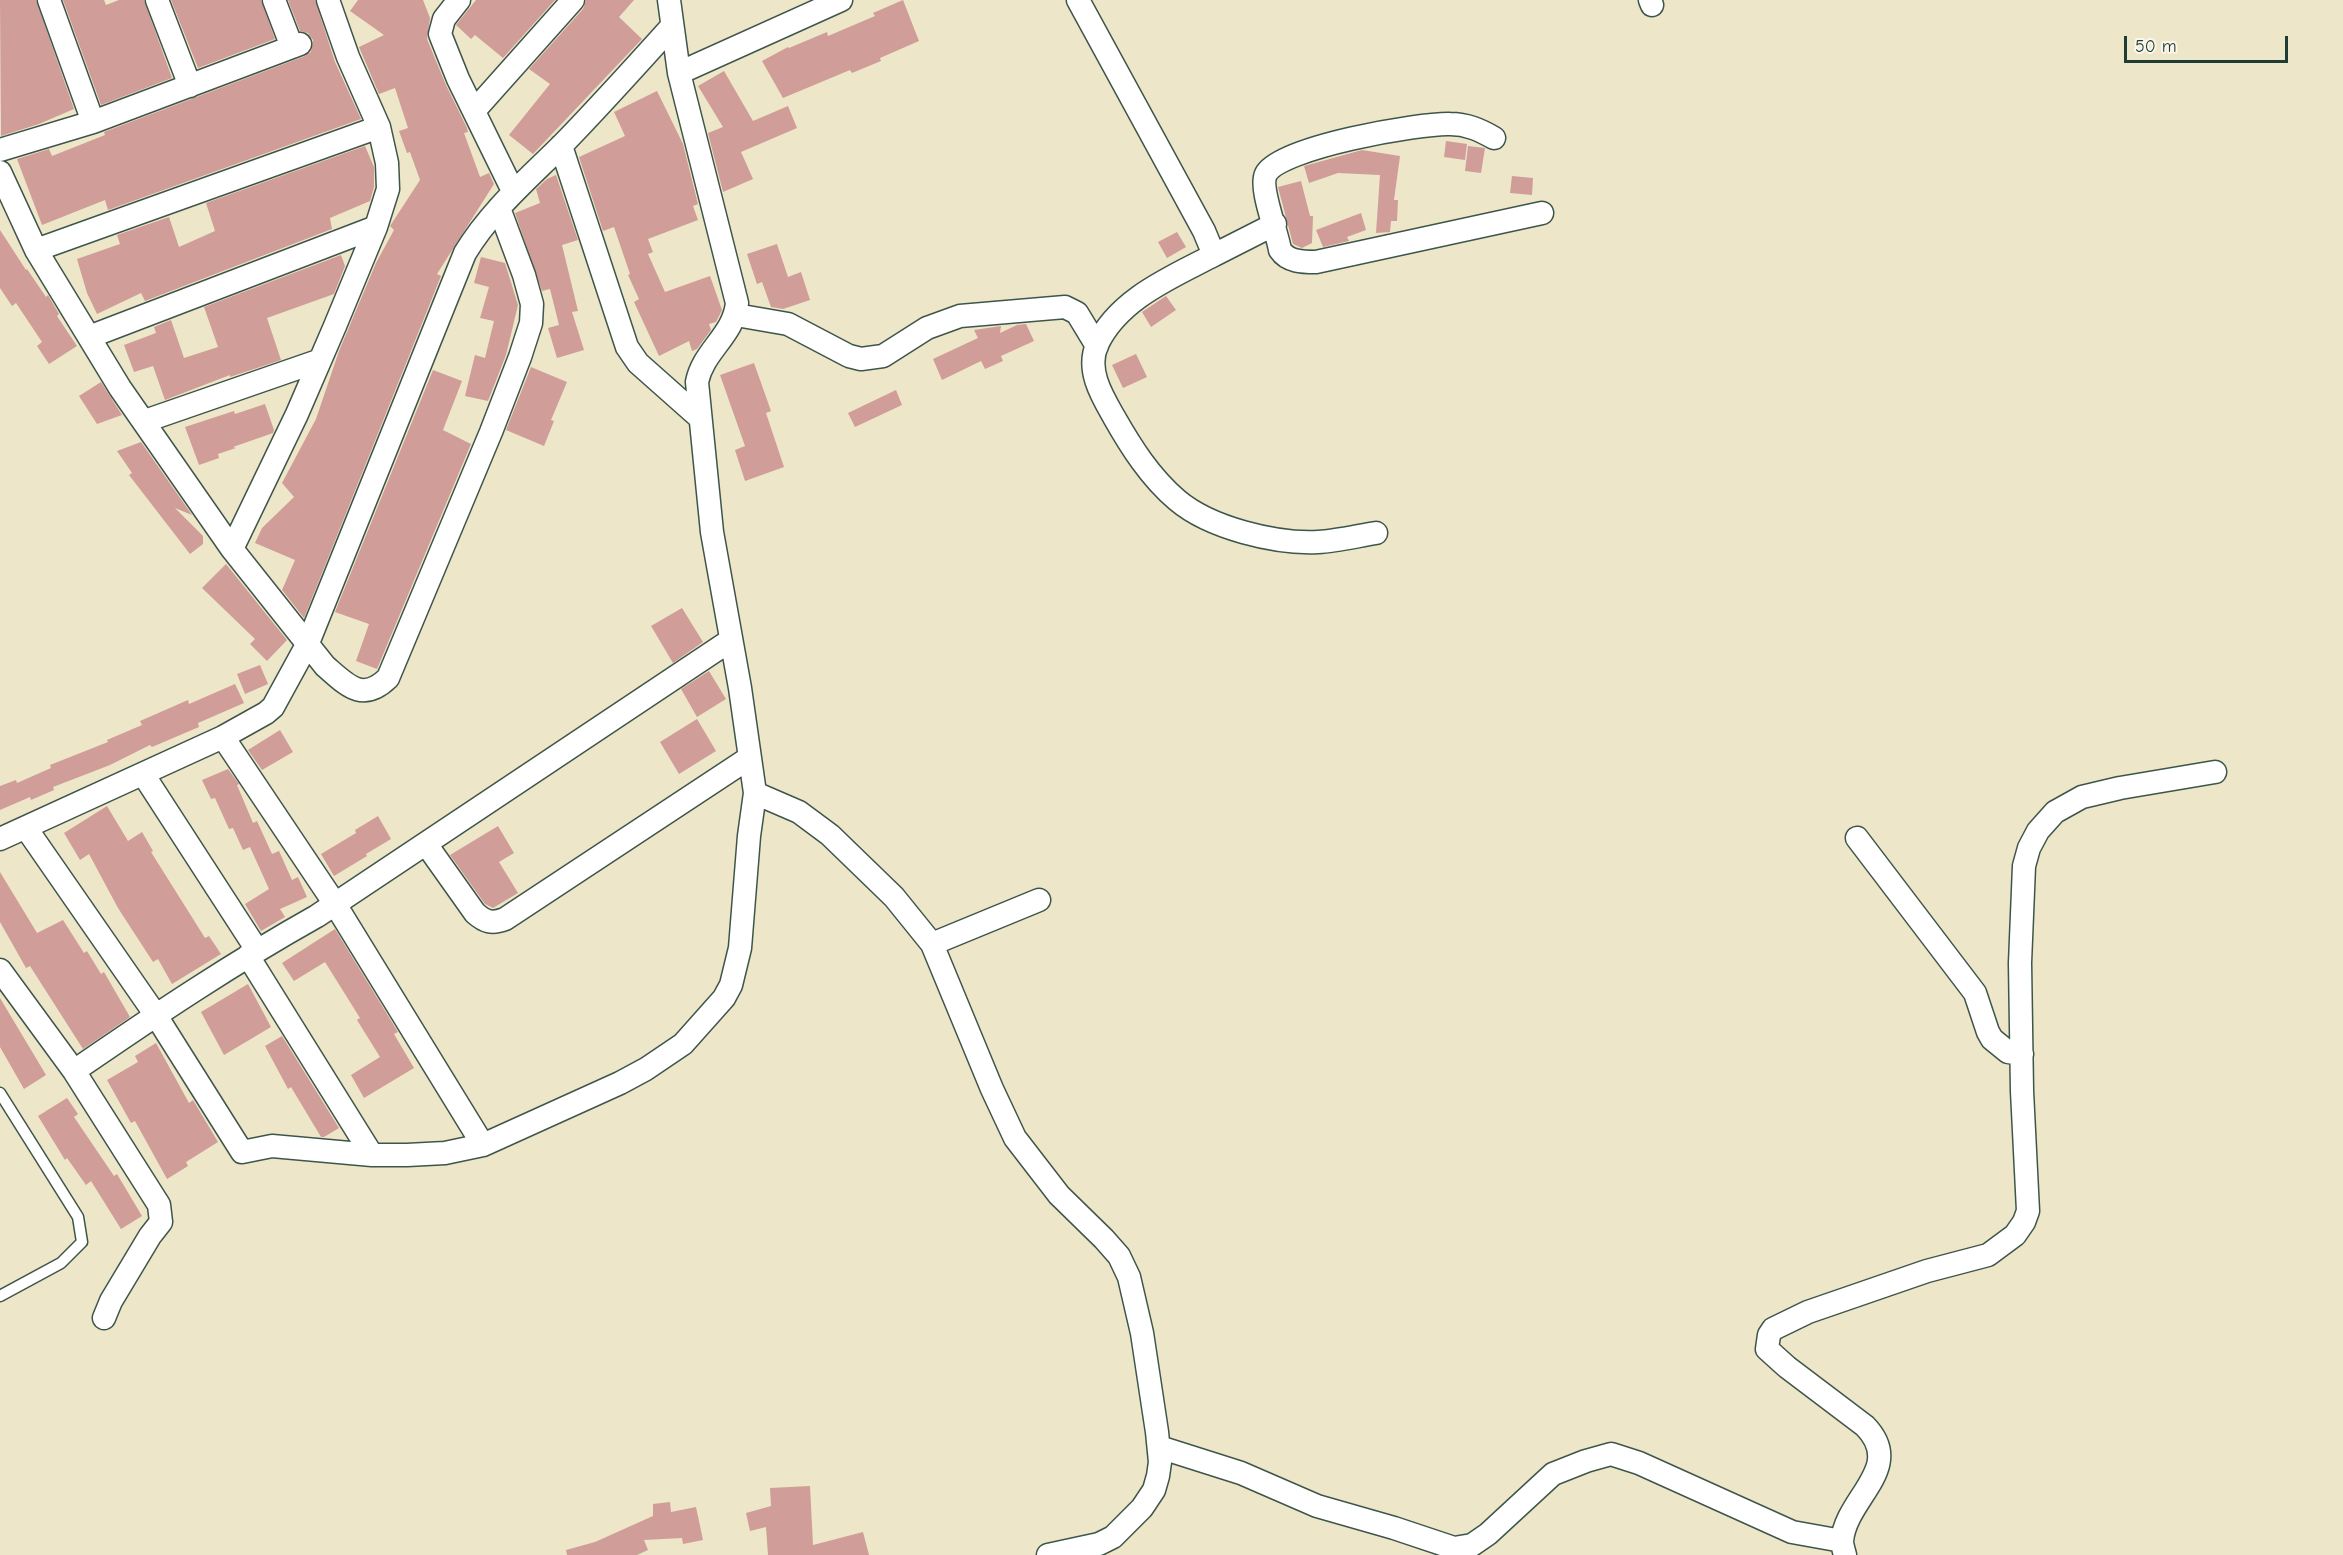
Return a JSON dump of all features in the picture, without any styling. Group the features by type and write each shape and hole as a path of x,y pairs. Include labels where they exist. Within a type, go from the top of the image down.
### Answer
{"street":[{"path":"49,0 93,122"},
{"path":"157,0 190,86"},
{"path":"0,150 93,122 296,45 274,0"},
{"path":"232,549 297,414 376,227 388,189 388,175 379,128 348,57 328,0"},
{"path":"0,172 36,250 120,388 232,549 325,666 359,691 368,692 388,678 491,432 531,323 532,304 506,199 474,111 458,79 440,33 444,19 459,0"},
{"path":"474,111 573,0"},
{"path":"26,828 155,1014 242,1152 272,1146 372,1155 445,1153 483,1145 646,1069 682,1044 724,998 731,985 740,948 749,836 755,793 712,532 697,382 701,368 722,341 736,315 735,288 679,73 669,0"},
{"path":"679,73 841,0"},
{"path":"1078,0 1204,231 1214,255"},
{"path":"0,838 223,737 273,707 308,643 460,266 473,240 506,199 561,146 672,26"},
{"path":"1494,138 1476,128 1450,124 1418,126 1311,148 1281,162 1266,173 1263,186 1283,254 1302,262 1316,262 1542,213"},
{"path":"36,250 379,128"},
{"path":"561,146 627,347 638,363 700,418"},
{"path":"1275,224 1149,290 1122,312 1096,346 1094,370 1098,391 1144,465 1176,500 1191,510 1239,532 1289,541 1319,542 1376,533"},
{"path":"89,337 376,227"},
{"path":"736,315 788,324 849,356 868,359 883,356 898,349 927,328 960,316 1065,307 1077,313 1096,346"},
{"path":"145,421 318,361"},
{"path":"74,1071 155,1014 335,904 731,639"},
{"path":"223,737 335,904 483,1145"},
{"path":"426,844 475,913 483,920 497,922 505,919 749,758"},
{"path":"1159,1447 1241,1473 1317,1506 1454,1548 1472,1545 1488,1534 1553,1474 1611,1454 1639,1463 1792,1532 1843,1548 1849,1520 1875,1474 1881,1455 1880,1448 1876,1437 1865,1426 1767,1349 1769,1335 1780,1324 1808,1312 1927,1271 1988,1255 2015,1235 2028,1211 2020,963 2024,866 2038,831 2055,812 2082,797 2120,788 2215,772"},
{"path":"143,774 253,953 372,1155"},
{"path":"755,793 799,812 830,835 894,897 932,944 992,1089 1015,1138 1059,1195 1119,1256 1129,1277 1142,1333 1159,1447 1160,1462 1154,1490 1142,1508 1113,1537 1099,1544 1048,1555"},
{"path":"1857,838 1976,993 1992,1039 2008,1052 2022,1054"},
{"path":"932,944 1039,900"},
{"path":"0,970 74,1071 162,1213 161,1222 150,1236 111,1301 104,1318"}],"lane":[{"path":"0,1093 78,1217 82,1242 61,1263 0,1296"}],"building":[{"path":"0,0 36,0 74,109 39,124 1,136"},
{"path":"63,0 104,0 106,5 119,0 144,0 172,78 101,105"},
{"path":"171,0 261,0 275,39 198,68"},
{"path":"288,0 315,0 335,62 361,119 108,210 105,200 42,225 17,159 49,149 52,156 105,135 104,132 305,56 311,52 313,40 308,33 300,31"},
{"path":"358,0 423,0 430,18 427,39 467,128 468,132 464,133 480,177 489,173 494,184 437,274 441,276 304,618 282,590 295,560 255,543 262,528 294,497 282,483 316,419 339,351 376,263 394,230 390,226 420,180 410,152 407,153 399,131 408,128 395,88 379,94 359,47 384,35 350,11"},
{"path":"476,0 555,0 503,58 475,35 471,39 456,25"},
{"path":"586,0 634,0 619,17 642,39 533,154 509,135 550,84 529,69 583,9"},
{"path":"903,0 919,41 880,58 881,61 852,73 850,70 783,98 762,61 788,47 827,32 828,36 875,16 873,13"},
{"path":"724,71 753,121 788,106 797,128 741,152 753,179 723,192 708,133 723,127 698,86"},
{"path":"657,91 683,144 698,204 693,206 698,220 648,239 653,252 648,254 665,292 710,276 722,310 716,322 709,324 711,330 697,349 692,351 689,341 659,356 634,302 639,299 628,275 630,274 614,227 603,231 579,157 625,136 614,112"},
{"path":"1446,141 1467,144 1465,160 1444,157"},
{"path":"365,146 374,167 374,187 370,201 330,218 332,229 145,301 141,293 97,314 87,293 77,259 120,244 117,235 169,217 179,247 215,231 206,203"},
{"path":"1468,146 1485,148 1481,173 1465,171"},
{"path":"1362,150 1400,156 1394,200 1398,200 1397,221 1391,221 1390,232 1376,233 1380,175 1338,173 1309,183 1304,166"},
{"path":"556,175 578,240 562,245 578,311 572,312 584,350 557,358 548,328 559,325 550,289 542,291 515,213 540,203 536,189 547,179"},
{"path":"1512,176 1533,178 1532,195 1510,193"},
{"path":"1301,181 1310,216 1313,216 1312,243 1302,248 1293,244 1278,187"},
{"path":"1361,213 1366,230 1347,237 1349,241 1323,247 1316,230"},
{"path":"0,230 26,270 46,297 48,295 59,314 57,316 77,346 49,364 37,346 42,342 16,303 12,306 0,288"},
{"path":"1177,232 1186,247 1167,258 1158,242"},
{"path":"777,244 788,277 801,272 810,300 783,309 771,307 762,282 757,284 747,254"},
{"path":"341,255 345,266 334,294 267,318 281,360 230,377 230,375 165,400 153,366 134,372 124,345 156,333 154,327 171,320 184,358 218,347 204,307"},
{"path":"481,257 505,263 518,305 506,355 488,401 465,396 475,355 485,358 494,321 480,318 489,287 474,283"},
{"path":"1166,296 1176,310 1151,327 1142,312"},
{"path":"1026,324 1034,341 1001,356 1003,361 985,369 981,361 942,380 933,359 978,338 974,330 1001,326 1000,333 1017,325"},
{"path":"1136,354 1147,377 1123,388 1112,365"},
{"path":"754,363 771,411 766,413 784,467 745,481 735,450 745,446 720,375"},
{"path":"531,367 567,382 551,420 554,421 544,446 506,430"},
{"path":"433,370 462,381 443,430 471,444 377,669 356,661 369,624 335,612"},
{"path":"101,382 122,415 97,424 79,396"},
{"path":"896,390 902,405 855,427 848,413"},
{"path":"265,404 273,433 233,447 236,448 218,454 219,458 199,465 185,427 234,411 235,414"},
{"path":"141,442 192,515 175,508 203,536 203,544 190,554 129,475 132,473 117,451"},
{"path":"226,564 287,640 267,661 250,644 255,639 202,588"},
{"path":"682,608 703,642 673,663 651,626"},
{"path":"260,665 268,684 245,694 237,674"},
{"path":"709,671 726,699 697,717 681,689"},
{"path":"235,684 244,703 198,723 199,727 152,747 150,745 110,765 53,787 54,790 31,800 30,797 0,810 0,786 16,780 17,783 51,768 50,765 108,742 107,740 142,725 140,721 188,700 189,704"},
{"path":"697,719 716,751 679,774 660,742"},
{"path":"280,730 293,752 262,770 248,750"},
{"path":"228,769 239,784 237,785 253,823 257,821 272,854 279,851 292,880 298,877 307,897 280,909 285,917 261,931 245,904 269,889 250,847 243,850 233,828 229,829 215,798 211,799 202,780"},
{"path":"107,806 128,841 142,832 153,851 151,852 205,938 209,936 221,954 172,984 158,959 153,962 118,908 89,854 80,860 64,833"},
{"path":"378,816 391,839 334,876 321,854 356,833 355,830"},
{"path":"498,826 514,853 499,862 518,893 493,908 485,904 450,855"},
{"path":"0,872 37,933 63,920 84,953 87,951 101,974 104,972 130,1017 83,1049 30,966 26,968 0,922"},
{"path":"335,929 398,1032 394,1034 414,1068 364,1098 351,1075 380,1057 357,1020 360,1018 325,962 294,981 282,963"},
{"path":"248,984 271,1027 224,1055 201,1012"},
{"path":"0,998 46,1075 24,1089 0,1047"},
{"path":"282,1036 339,1128 324,1137 321,1137 291,1087 288,1089 265,1046"},
{"path":"156,1043 189,1103 193,1100 218,1142 186,1162 188,1166 167,1179 135,1121 131,1123 107,1080 138,1062 135,1056"},
{"path":"67,1098 78,1114 74,1117 114,1176 117,1174 142,1216 121,1229 91,1181 86,1185 67,1158 65,1160 38,1116"},
{"path":"810,1486 813,1545 863,1532 869,1555 768,1555 766,1527 750,1531 746,1513 771,1506 770,1488"},
{"path":"670,1502 671,1512 696,1507 703,1540 683,1544 682,1538 644,1540 648,1550 637,1555 567,1555 566,1550 595,1542 653,1516 653,1504"}]}
